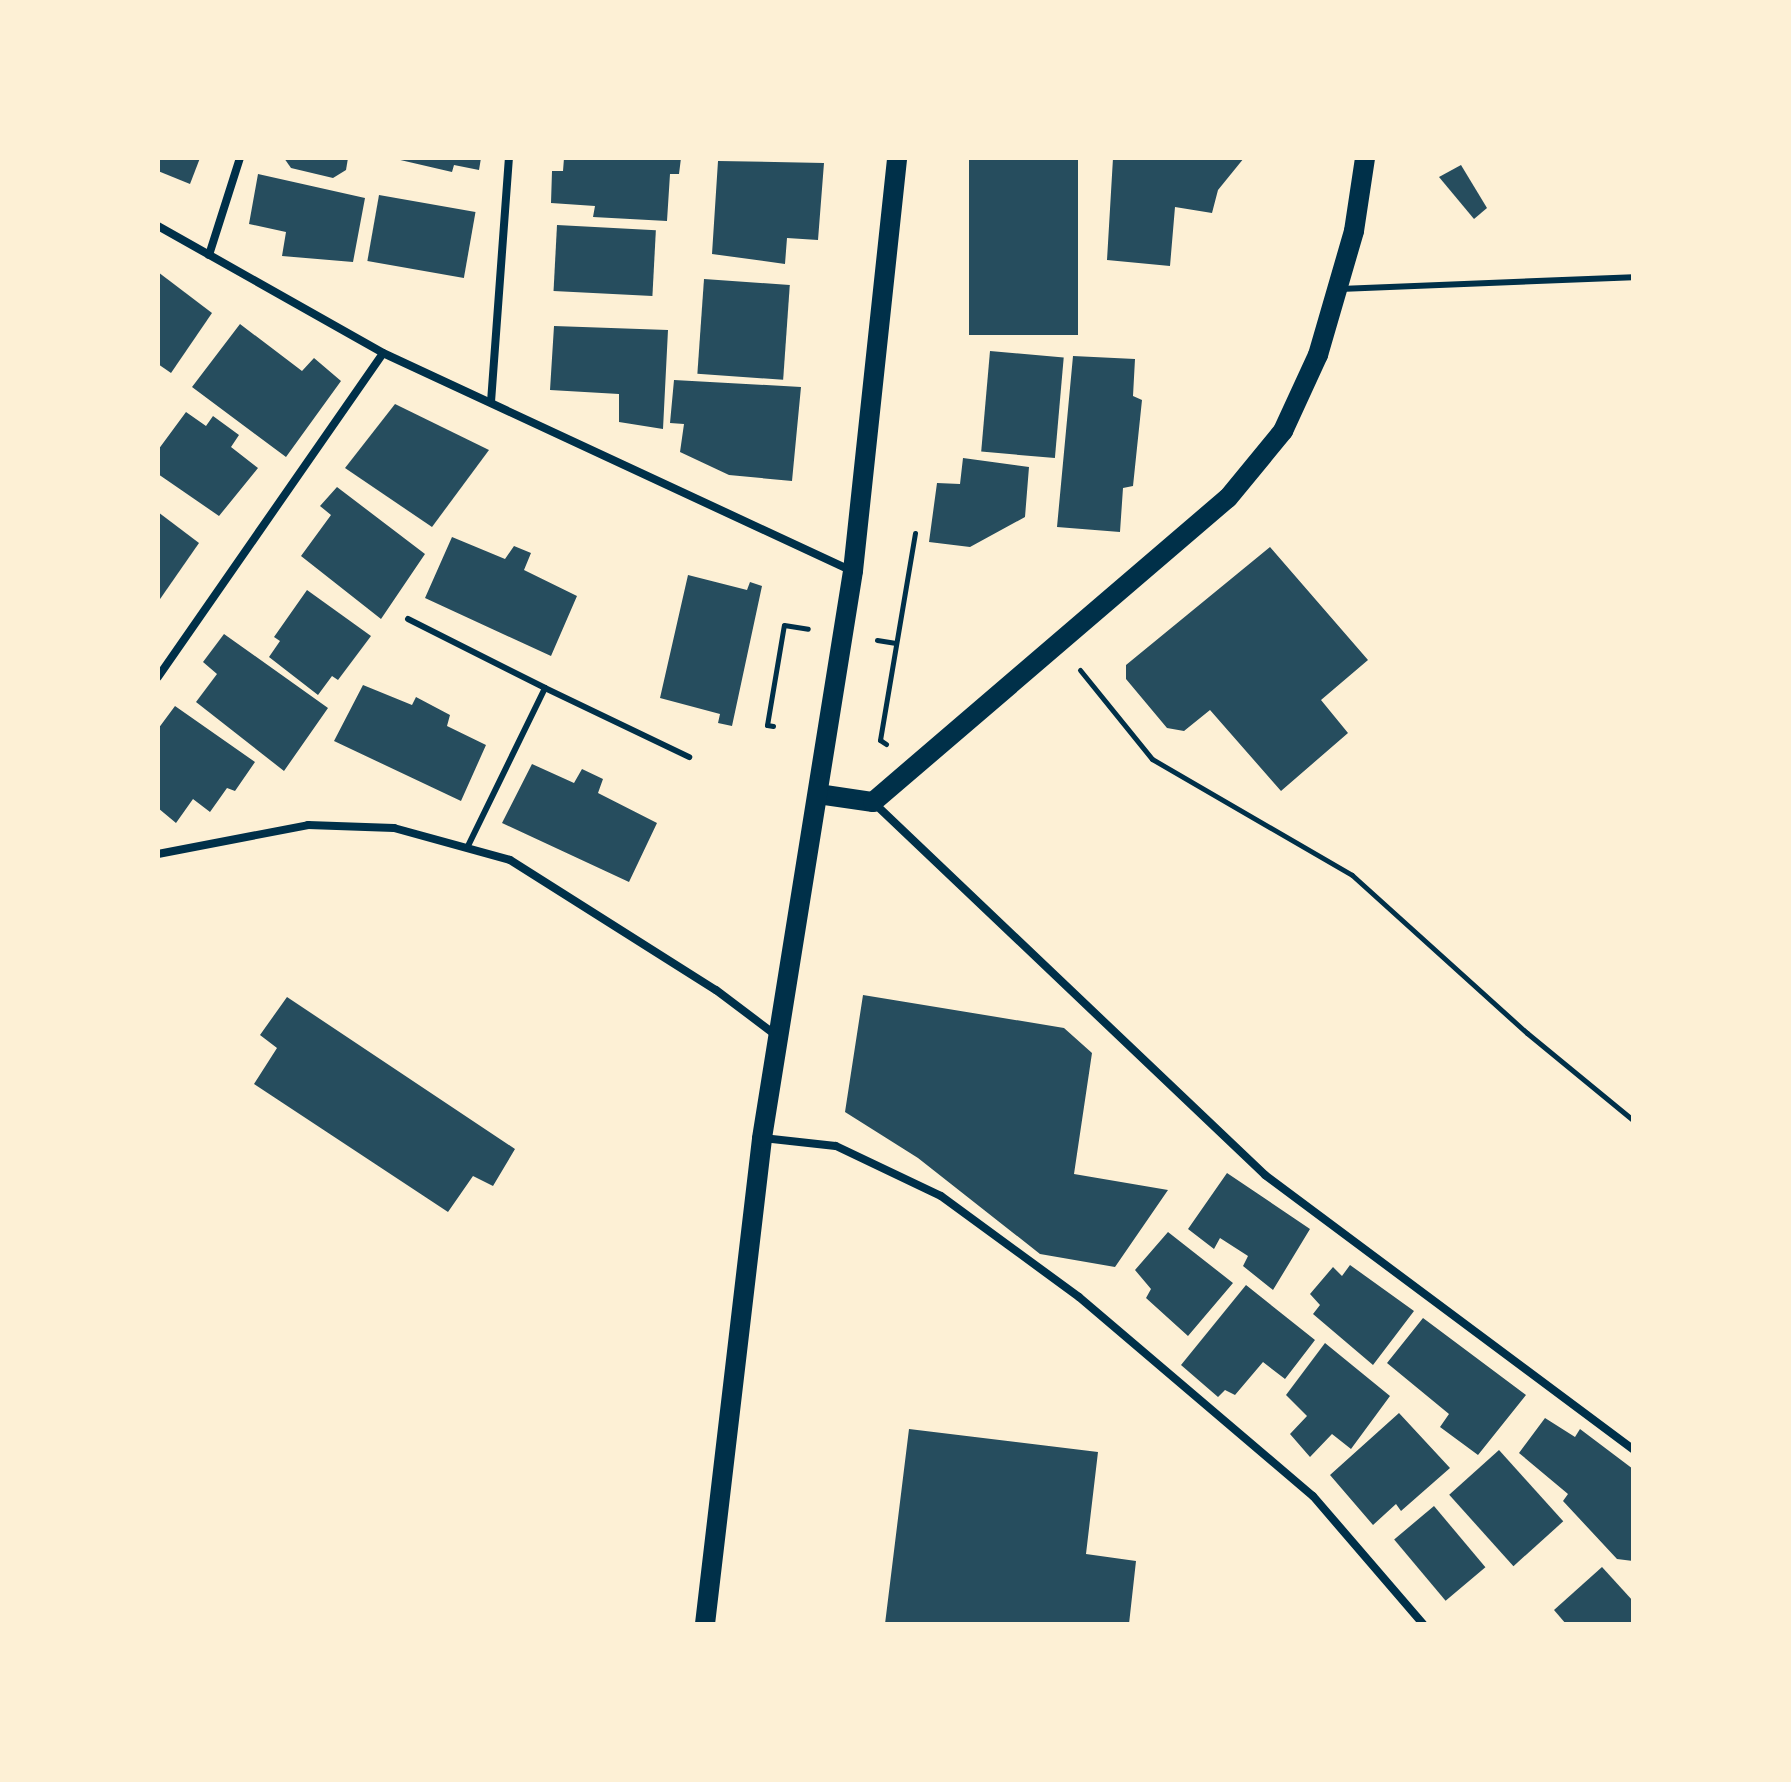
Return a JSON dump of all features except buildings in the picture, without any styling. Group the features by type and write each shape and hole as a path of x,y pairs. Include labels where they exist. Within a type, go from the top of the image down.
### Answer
{"main road":[{"path":"705,1624 762,1138 853,571 897,158"},
{"path":"818,794 873,802 1228,498 1283,431 1340,289 1365,158"}],"street":[{"path":"209,255 240,158"},
{"path":"491,402 509,158"},
{"path":"158,226 383,353 853,571"},
{"path":"158,677 383,353"},
{"path":"873,802 1265,1175 1633,1449"},
{"path":"158,854 308,825 394,828 510,860 716,990 778,1036"},
{"path":"762,1138 836,1146 941,1196 1054,1279 1313,1496 1423,1624"}],"lane":[{"path":"1340,289 1633,277"},
{"path":"408,619 689,757"},
{"path":"467,848 545,688"}],"path":[{"path":"880,740 915,533"},
{"path":"773,726 767,725 784,625"},
{"path":"1077,666 1152,759 1352,875 1527,1033 1633,1120"}]}
